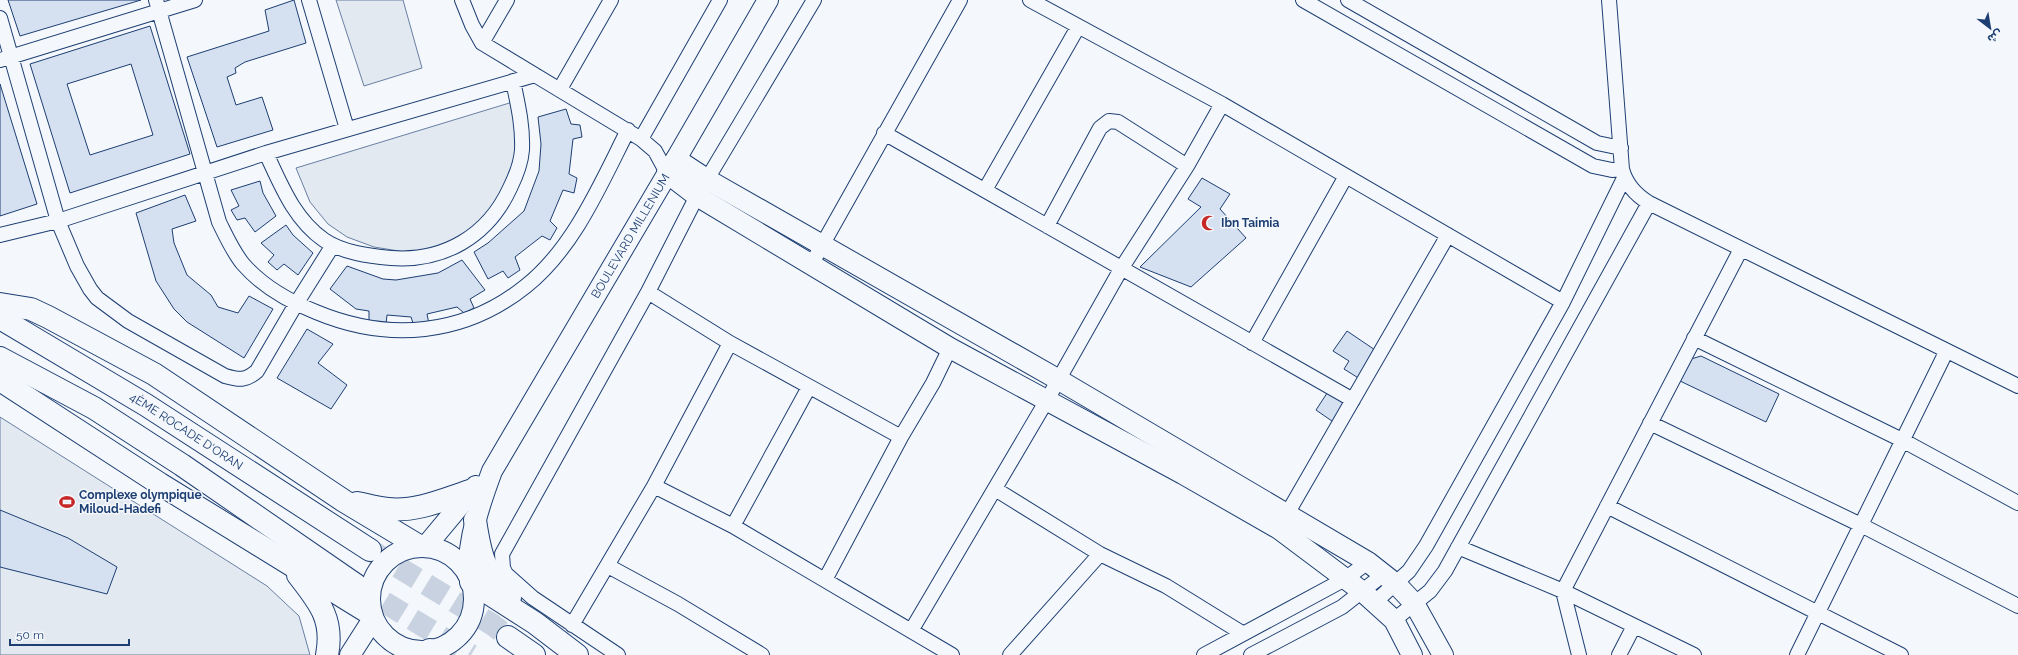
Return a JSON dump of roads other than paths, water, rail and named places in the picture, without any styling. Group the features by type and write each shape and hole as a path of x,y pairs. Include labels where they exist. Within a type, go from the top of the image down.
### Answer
{"highway":[{"path":"0,304 31,309 154,374 344,501 422,546"},
{"name":"4ÈME ROCADE D'ORAN","path":"0,318 146,405 370,550"},
{"path":"0,358 94,408 189,470 356,585"},
{"path":"0,380 160,484 372,616"},
{"path":"344,501 388,509 402,509 432,504 472,490"},
{"path":"475,520 479,549 485,567 497,586 535,623"},
{"path":"291,566 315,596 325,614 329,628 330,642 327,655"},
{"path":"470,578 535,623 577,655"},
{"path":"508,637 534,655"}],"main road":[{"name":"BOULEVARD MILLENIUM","path":"492,471 768,0"},
{"path":"671,166 811,265 950,348 1047,400 1283,521 1368,562 1390,579 1414,603 1443,655"},
{"path":"703,188 821,245 1059,380 1283,521 1346,579 1369,597 1394,620 1412,655"},
{"path":"422,546 472,490 492,471"},
{"path":"470,578 460,563 450,555 438,549 422,546 404,550 390,557 379,568 372,583 369,598 372,616 381,632 393,643 408,649 427,653 447,644 461,633 470,618 474,600 470,578 469,549 475,520 492,471"},
{"path":"350,655 372,616"}],"street":[{"path":"6,58 158,5 195,0"},
{"path":"309,0 347,129"},
{"path":"462,0 472,25 482,43 642,139 671,166"},
{"path":"482,43 507,0"},
{"path":"560,89 611,0"},
{"path":"642,139 720,0"},
{"path":"618,655 532,598 512,580 503,568 502,554 648,292 703,188 814,0"},
{"path":"811,265 960,0"},
{"path":"1030,0 1222,104 1563,302"},
{"path":"1303,0 1593,166 1623,173"},
{"path":"1348,0 1597,143 1621,148"},
{"path":"1609,0 1623,173 1635,193 1649,203 1946,352 2018,386"},
{"path":"158,5 219,222 243,263 259,280 296,304 351,325 389,331 440,328 471,320 497,306 527,286 562,247 586,213 628,130"},
{"path":"0,18 6,58 58,221 77,266 97,298 128,321 225,376 243,380 257,371 296,304 333,245"},
{"path":"985,190 1078,27"},
{"path":"0,235 58,221 266,153 535,75"},
{"path":"266,153 284,191 303,221 324,240 333,245 368,256 408,259 442,253 470,239 488,223 505,200 517,174 522,152 522,123 513,81"},
{"path":"911,631 1059,380 1121,269 1187,166 1222,104"},
{"path":"1047,226 1100,128 1109,121 1118,122 1187,166"},
{"path":"884,133 1353,400"},
{"path":"1251,655 1332,613 1369,597 1390,579 1408,571 1426,546 1563,302 1623,173"},
{"path":"1252,343 1346,176"},
{"path":"1394,620 1438,582 1649,203"},
{"path":"1283,521 1448,235"},
{"path":"1579,655 1563,591 1741,249"},
{"path":"648,292 730,343 901,437"},
{"path":"1694,338 1902,440 2018,503"},
{"path":"572,625 654,486 730,343"},
{"path":"825,580 901,437 933,383 950,348"},
{"path":"1797,655 1946,352"},
{"path":"733,526 809,387"},
{"path":"1650,423 1861,525 2018,606"},
{"path":"654,486 733,526 952,655"},
{"path":"995,489 1100,554 1166,586 1242,633"},
{"path":"1607,506 1902,655"},
{"path":"1458,547 1563,591 1694,655"},
{"path":"1010,655 1100,554"},
{"path":"1204,655 1242,633 1346,579 1368,562"},
{"path":"608,566 678,604 762,655"},
{"path":"1619,655 1634,626"}],"tunnel":[{"path":"370,550 493,625 508,637"},
{"path":"356,585 471,655"}],"place":[{"name":"Ibn Taimia","path":"1209,223"},
{"name":"Complexe olympique Miloud-Hadefi","path":"67,502"}]}
